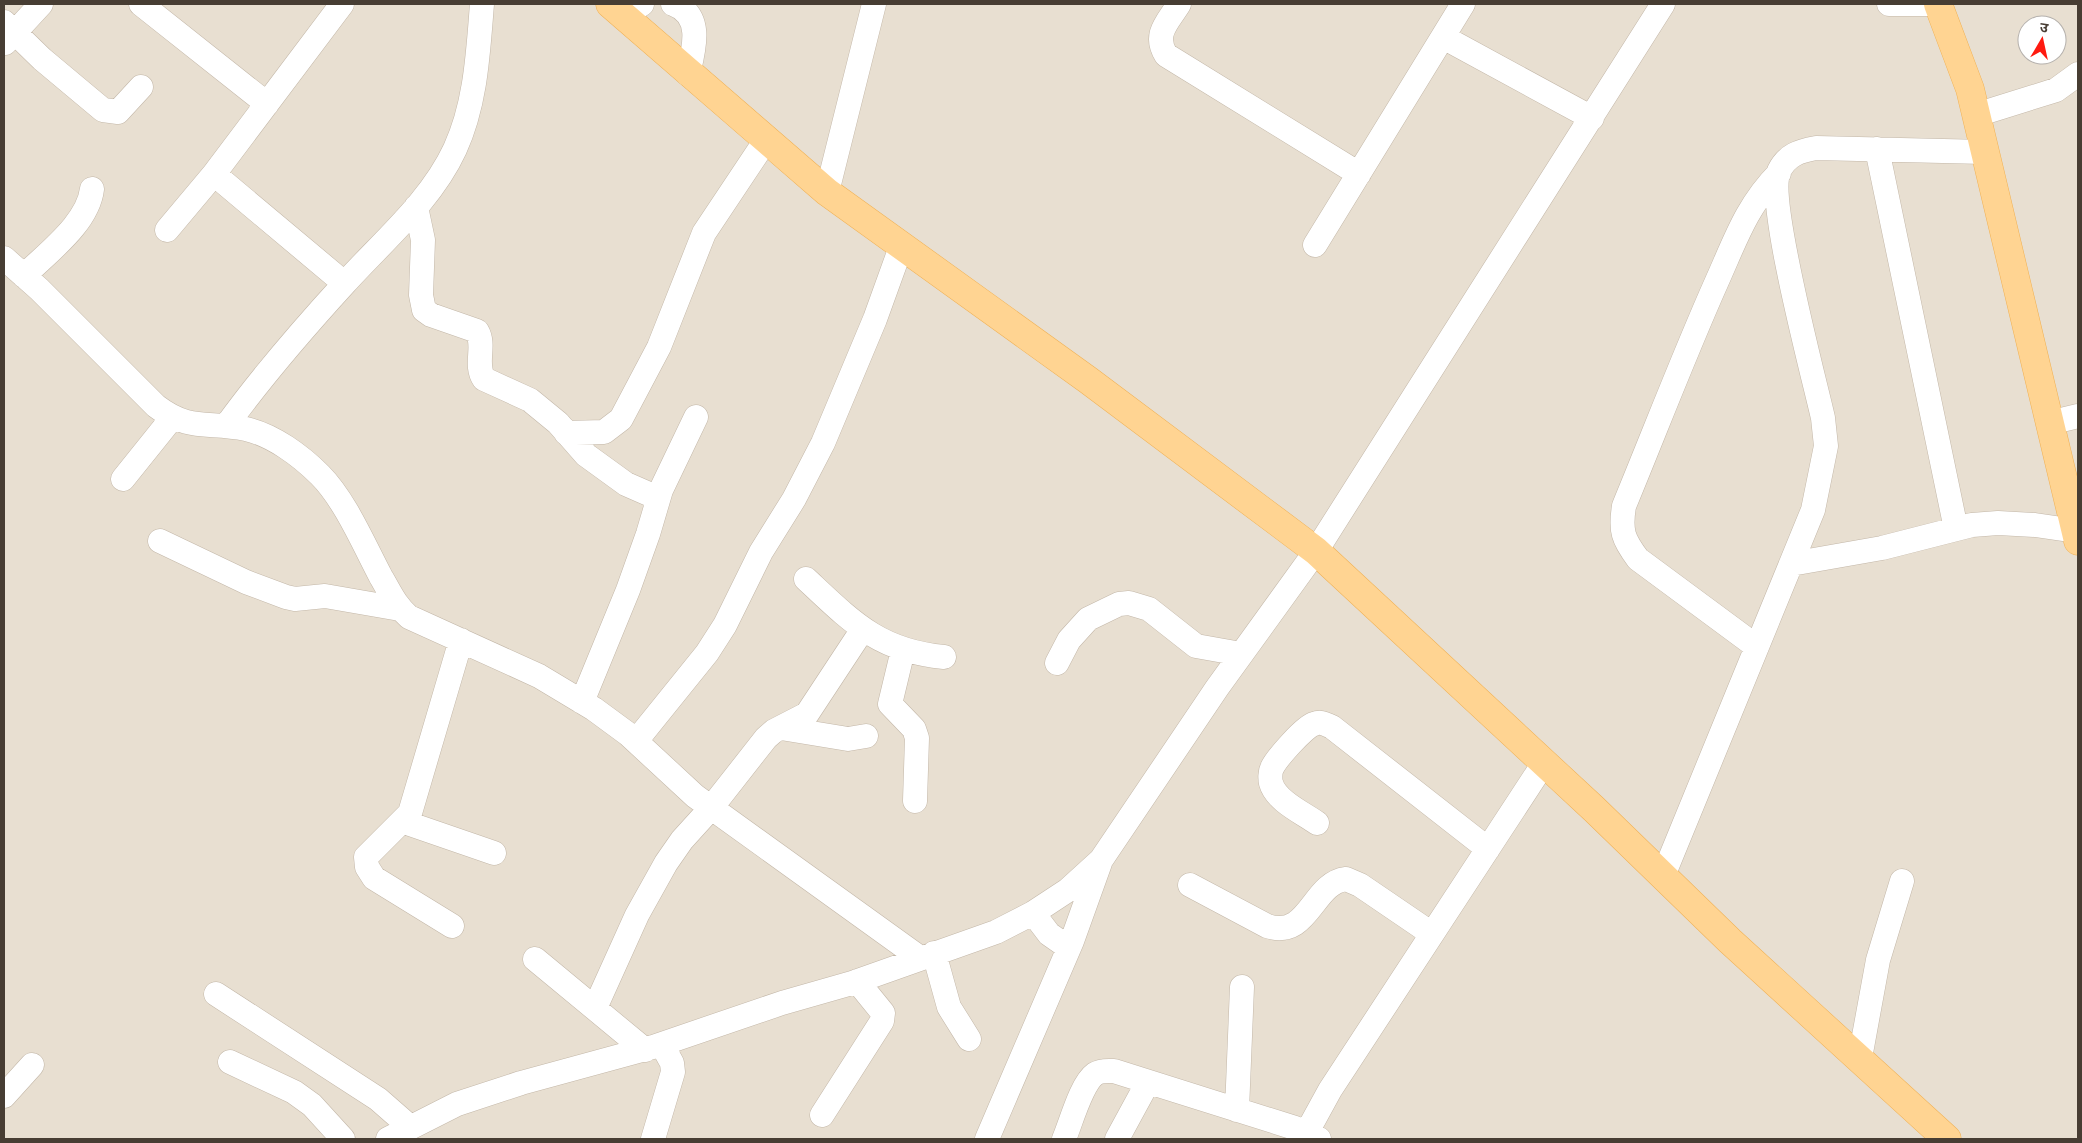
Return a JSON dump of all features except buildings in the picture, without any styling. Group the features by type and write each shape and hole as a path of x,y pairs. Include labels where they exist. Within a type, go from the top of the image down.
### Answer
{"main road":[{"path":"1938,4 1970,89 2077,536"},
{"path":"625,8 688,74 827,192 1088,380 1316,551 1544,763 1730,942 1947,1139"}],"street":[{"path":"41,4 8,33 103,110 118,112 141,87"},
{"path":"141,4 267,104"},
{"path":"167,230 214,174 342,4"},
{"path":"226,426 264,374 416,207 448,162 466,117 476,70 482,4"},
{"path":"673,4 691,17 694,26 694,49 688,74"},
{"path":"827,192 874,4"},
{"path":"1179,4 1160,37 1160,46 1166,55 1359,174"},
{"path":"1315,245 1463,4"},
{"path":"388,1139 457,1104 521,1083 654,1047 782,1003 857,981 996,932 1033,914 1068,890 1101,860 1241,654 1316,551 1663,4"},
{"path":"1889,4 1938,4"},
{"path":"1443,37 1592,118"},
{"path":"1976,115 2056,90 2078,74"},
{"path":"566,433 604,432 621,419 659,347 704,233 766,140"},
{"path":"1757,647 1638,559 1626,543 1621,526 1624,506 1715,286 1749,210 1761,191 1778,173 1788,158 1798,152 1816,148 1985,152"},
{"path":"1878,149 1956,530"},
{"path":"1663,876 1813,510 1826,446 1823,418 1781,230 1777,192 1778,173"},
{"path":"214,174 344,284"},
{"path":"24,276 87,210 92,189"},
{"path":"416,207 424,247 421,295 424,310 432,315 477,331 480,337 480,374 484,380 530,400 547,412 586,455 620,480 658,498"},
{"path":"636,742 707,653 725,625 761,552 794,499 823,443 839,406 875,319 901,247"},
{"path":"4,258 156,406 172,418 190,424 226,426 263,435 282,446 320,475 348,516 400,609"},
{"path":"2049,423 2078,416"},
{"path":"582,702 628,590 658,498 696,417"},
{"path":"123,479 172,418"},
{"path":"1791,564 1882,548 1972,525 1998,523 2077,536"},
{"path":"160,541 246,582 286,597 296,599 325,596 400,609 416,620 538,676 582,702 636,742 712,808 927,955 949,1007 969,1039"},
{"path":"806,579 863,629 903,650 944,657"},
{"path":"1057,663 1069,640 1088,619 1119,604 1129,603 1149,609 1196,646 1241,654"},
{"path":"595,1008 652,885 682,840 712,808 766,738 807,714 863,629"},
{"path":"452,926 374,878 366,867 366,858 373,848 404,822 415,801 461,640"},
{"path":"903,650 890,704 914,729 917,738 915,801"},
{"path":"1317,823 1279,796 1271,784 1270,776 1272,768 1288,748 1312,724 1322,722 1332,727 1488,849"},
{"path":"781,728 848,739 866,736"},
{"path":"1064,1139 1087,1082 1095,1074 1102,1071 1114,1071 1237,1110 1302,1135 1544,763"},
{"path":"404,822 494,853"},
{"path":"987,1139 1069,948 1101,860"},
{"path":"1190,885 1267,926 1279,930 1295,924 1332,885 1346,879 1360,885 1432,934"},
{"path":"1860,1058 1878,960 1898,901 1902,881"},
{"path":"1033,914 1049,934 1069,948"},
{"path":"535,959 595,1008 654,1047 672,1063 673,1072 653,1139"},
{"path":"822,1115 882,1021 883,1013 880,1007 857,981"},
{"path":"1237,1110 1242,987"},
{"path":"216,994 378,1099 410,1127"},
{"path":"230,1062 294,1092 312,1105 344,1139"},
{"path":"4,1096 32,1065"},
{"path":"1117,1139 1148,1082"}],"shaded area":[{"path":"4,4 2078,4 2078,1139 4,1139"}]}
